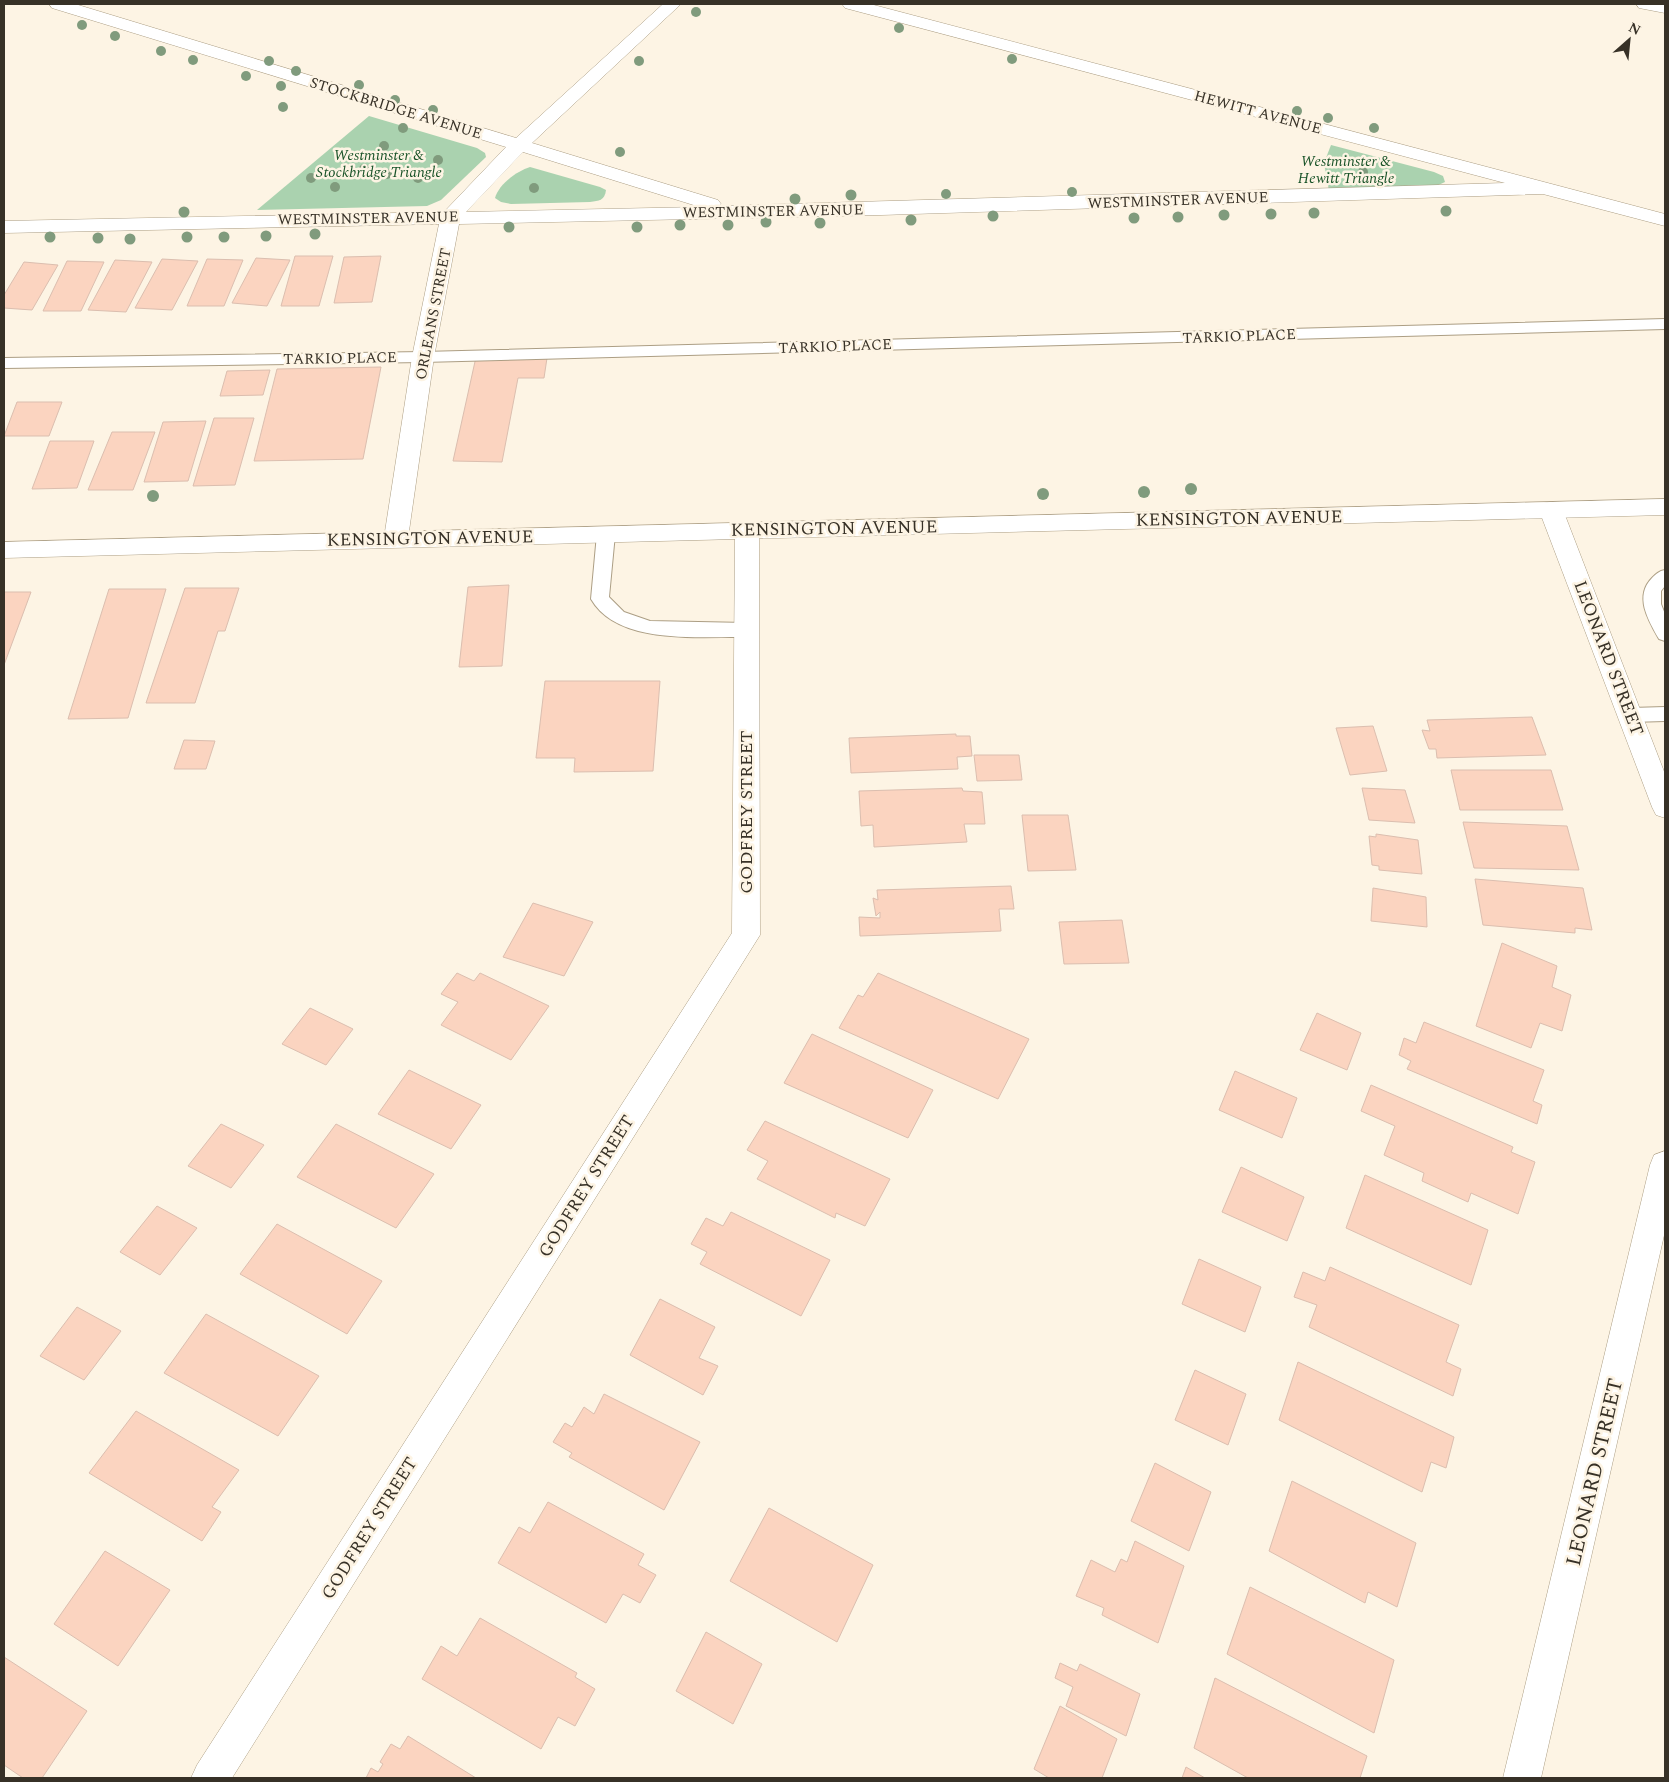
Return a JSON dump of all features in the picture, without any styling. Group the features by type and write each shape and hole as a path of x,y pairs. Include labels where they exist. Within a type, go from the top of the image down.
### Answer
{"street":[{"name":"STOCKBRIDGE AVENUE","path":"58,4 734,211"},
{"path":"450,217 519,145 673,4"},
{"name":"HEWITT AVENUE","path":"851,4 1665,220"},
{"path":"1646,4 1665,8"},
{"name":"WESTMINSTER AVENUE","path":"4,227 921,208 1543,188"},
{"name":"ORLEANS STREET","path":"396,538 423,358 450,217"},
{"name":"KENSINGTON AVENUE","path":"4,550 396,538 1665,507"},
{"name":"LEONARD STREET","path":"1551,510 1665,807"},
{"name":"GODFREY STREET","path":"210,1778 746,934 747,530"},
{"name":"LEONARD STREET","path":"1522,1778 1665,1165"}],"lane":[{"name":"TARKIO PLACE","path":"4,363 423,358 1665,324"},
{"path":"606,534 600,600 618,617 649,628 747,630"},
{"path":"1665,576 1652,589 1652,604 1665,634"},
{"path":"1631,715 1665,714"}],"green space":[{"name":"Westminster & Stockbridge Triangle","path":"369,116 477,148 485,153 486,157 441,200 427,206 257,210"},
{"name":"Westminster & Hewitt Triangle","path":"1331,145 1434,172 1443,176 1445,182 1434,187 1329,191 1324,163"},
{"path":"530,167 600,187 606,190 604,196 601,199 590,202 511,204 501,202 495,198 500,188 509,179"}],"building":[{"path":"295,256 333,256 319,306 281,306"},
{"path":"381,256 372,302 334,303 344,257"},
{"path":"256,258 290,260 267,306 232,303"},
{"path":"162,259 198,261 172,310 135,308"},
{"path":"207,259 243,260 224,306 187,306"},
{"path":"115,260 152,262 126,312 88,310"},
{"path":"67,261 104,262 81,311 43,311"},
{"path":"24,262 58,265 32,310 4,308 4,295"},
{"path":"476,357 547,358 544,378 518,378 502,462 453,461"},
{"path":"381,367 363,459 254,461 277,369"},
{"path":"270,370 263,395 220,396 227,371"},
{"path":"17,402 62,402 49,436 4,436"},
{"path":"214,418 254,418 235,485 193,486"},
{"path":"206,421 188,481 144,482 163,422"},
{"path":"112,432 155,432 133,490 88,490"},
{"path":"50,441 94,441 77,488 32,489"},
{"path":"509,585 502,666 459,667 468,587"},
{"path":"185,588 239,588 225,631 218,631 195,703 146,703"},
{"path":"109,589 166,589 128,718 68,719"},
{"path":"4,592 31,592 4,665"},
{"path":"545,681 660,681 653,771 574,772 575,758 536,758"},
{"path":"1532,717 1546,755 1437,758 1436,749 1429,749 1422,730 1430,731 1427,720"},
{"path":"1373,726 1387,771 1350,775 1336,728"},
{"path":"956,734 956,736 970,736 972,756 957,757 958,769 851,773 849,738"},
{"path":"184,740 215,741 206,769 174,769"},
{"path":"974,755 1019,755 1022,780 977,781"},
{"path":"1451,770 1551,770 1563,810 1460,810"},
{"path":"962,788 963,791 982,792 985,824 964,824 967,842 874,847 873,825 861,826 859,791"},
{"path":"1362,788 1405,790 1415,823 1369,820"},
{"path":"1022,815 1068,815 1076,870 1028,871"},
{"path":"1463,822 1567,826 1579,870 1474,868"},
{"path":"1376,834 1418,840 1422,874 1379,870 1379,866 1372,865 1369,836 1376,837"},
{"path":"1475,879 1583,888 1592,930 1575,928 1575,933 1483,925"},
{"path":"1011,886 1014,909 999,909 1001,931 860,936 859,917 880,918 880,912 876,916 873,898 878,900 877,890"},
{"path":"1373,888 1426,897 1427,927 1371,921"},
{"path":"533,903 593,922 564,976 503,957"},
{"path":"1122,920 1129,963 1064,964 1059,922"},
{"path":"1502,943 1557,966 1552,987 1571,995 1562,1031 1540,1023 1531,1048 1476,1026"},
{"path":"457,973 474,981 480,973 549,1006 511,1060 441,1025 458,1002 441,994"},
{"path":"878,973 1029,1039 998,1099 839,1028 858,995 863,997"},
{"path":"310,1008 353,1029 326,1065 282,1044"},
{"path":"1317,1013 1361,1033 1347,1070 1300,1050"},
{"path":"1424,1022 1544,1070 1533,1101 1542,1105 1537,1124 1407,1069 1411,1061 1399,1055 1404,1038 1416,1043"},
{"path":"812,1034 933,1090 908,1138 784,1083"},
{"path":"409,1070 481,1105 451,1149 378,1114"},
{"path":"1235,1071 1297,1098 1282,1138 1219,1110"},
{"path":"1371,1085 1513,1147 1511,1152 1535,1162 1518,1214 1471,1193 1468,1202 1422,1181 1424,1173 1384,1155 1395,1126 1361,1111"},
{"path":"765,1121 890,1179 865,1226 836,1213 835,1218 757,1179 768,1161 747,1150"},
{"path":"221,1124 264,1145 231,1188 188,1166"},
{"path":"336,1124 434,1174 396,1228 297,1177"},
{"path":"1241,1167 1304,1197 1287,1241 1222,1212"},
{"path":"1365,1175 1488,1230 1471,1285 1346,1228"},
{"path":"157,1206 197,1228 160,1275 120,1252"},
{"path":"731,1212 830,1260 801,1316 700,1264 707,1252 691,1244 706,1218 723,1226"},
{"path":"277,1224 382,1281 347,1334 240,1274"},
{"path":"1199,1259 1261,1287 1245,1332 1182,1304"},
{"path":"1330,1267 1459,1325 1446,1362 1461,1369 1453,1396 1309,1327 1317,1305 1294,1297 1303,1272 1325,1281"},
{"path":"660,1299 715,1327 699,1358 718,1366 703,1395 630,1355"},
{"path":"77,1307 121,1331 84,1380 40,1356"},
{"path":"206,1314 319,1376 278,1436 164,1373"},
{"path":"1298,1362 1454,1437 1446,1468 1431,1462 1422,1492 1279,1420"},
{"path":"1195,1370 1246,1394 1228,1445 1175,1420"},
{"path":"604,1394 700,1442 664,1510 569,1457 572,1453 553,1442 565,1423 572,1427 584,1407 594,1414"},
{"path":"136,1411 239,1470 212,1507 221,1512 202,1541 89,1473"},
{"path":"1155,1463 1211,1492 1189,1551 1131,1521"},
{"path":"1292,1481 1416,1543 1397,1607 1368,1592 1365,1603 1269,1551"},
{"path":"548,1502 644,1554 638,1565 656,1575 640,1603 623,1594 606,1623 498,1563 519,1527 530,1533"},
{"path":"769,1508 873,1565 837,1642 730,1581"},
{"path":"1135,1541 1184,1566 1158,1643 1102,1615 1104,1608 1076,1596 1091,1560 1115,1572 1121,1559 1127,1562"},
{"path":"105,1551 170,1590 118,1666 54,1624"},
{"path":"1250,1587 1394,1660 1374,1733 1227,1654"},
{"path":"480,1618 577,1673 575,1677 595,1689 575,1726 558,1717 541,1749 422,1679 441,1646 457,1656"},
{"path":"706,1632 762,1664 733,1724 676,1691"},
{"path":"4,1657 87,1711 42,1778 23,1778 4,1765"},
{"path":"1060,1663 1077,1671 1080,1664 1140,1694 1126,1736 1066,1706 1073,1687 1055,1678"},
{"path":"1215,1678 1367,1756 1360,1778 1248,1778 1194,1748"},
{"path":"1060,1706 1117,1739 1102,1778 1049,1778 1034,1769"},
{"path":"408,1736 476,1778 366,1778 371,1768 378,1772 383,1764 380,1762 391,1744 400,1749"},
{"path":"1186,1767 1205,1778 1182,1778"}]}
